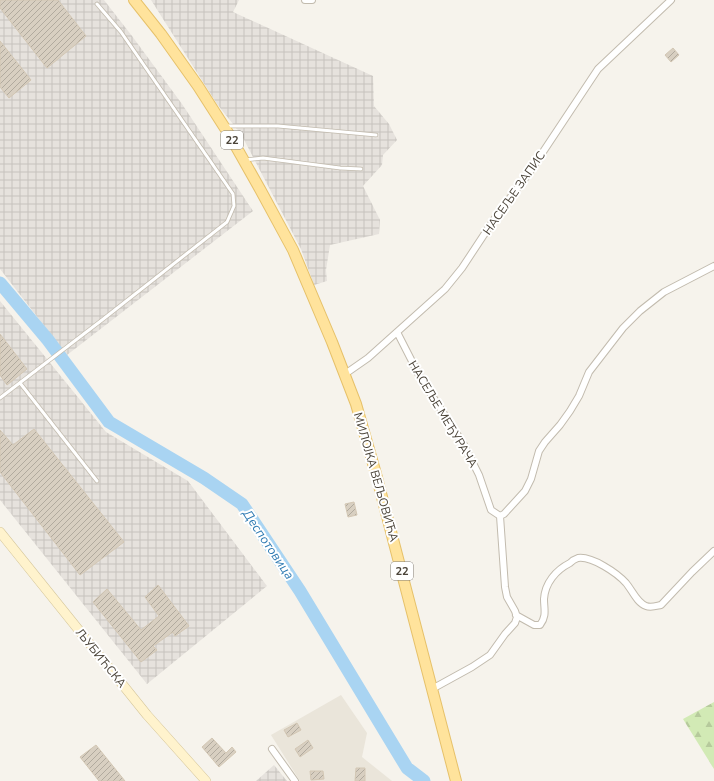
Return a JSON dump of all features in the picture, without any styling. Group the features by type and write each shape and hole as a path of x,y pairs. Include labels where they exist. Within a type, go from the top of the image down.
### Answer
{"main road":[{"name":"МИЛОЈКА ВЕЉОВИЋА","path":"134,0 180,60 224,126 243,161 262,191 290,244 321,314 356,404 407,589 456,781"}],"street":[{"path":"305,0 312,0"},
{"name":"НАСЕЉЕ ЗАПИС","path":"345,374 368,358 445,289 462,268 497,216 529,173 598,69 671,0"},
{"path":"432,689 472,667 490,655 515,623 516,611 507,597 505,587 500,516 504,514 525,491 531,479 539,451 570,411 579,396 588,372 623,328 640,311 664,292 714,266"},
{"name":"НАСЕЉЕ МЕЂУРАЧА","path":"397,332 420,377 464,445 479,475 491,510 500,516"},
{"name":"ЉУБИЋСКА","path":"0,532 147,715 206,781"},
{"path":"516,615 534,625 540,625 545,614 544,597 553,575 566,564 578,558 591,560 605,568 626,583 642,604 647,607 654,607 661,604 714,551"},
{"path":"272,749 295,781"}],"lane":[{"path":"0,398 227,222 234,206 232,194 228,188 121,32 97,4"},
{"path":"224,126 278,126 376,135"},
{"path":"243,161 263,158 340,168 360,169"},
{"path":"20,383 97,481"}],"shaded area":[{"path":"0,0 104,0 182,104 253,211 67,355 0,269"},
{"path":"151,0 239,0 233,12 373,76 374,106 389,124 397,140 383,155 382,165 363,186 380,220 379,234 330,245 326,270 327,281 314,285 301,249 241,134 217,104"},
{"path":"0,301 106,432 188,481 267,586 147,684 0,500"},
{"path":"341,695 367,733 362,757 392,781 300,781 271,735"},
{"path":"274,765 287,781 256,781"}],"green space":[{"path":"714,702 714,769 683,719"}],"building":[{"path":"0,0 58,0 86,36 47,68 0,8"},
{"path":"0,41 31,80 9,98 0,87"},
{"path":"673,48 679,55 671,62 665,55"},
{"path":"0,334 27,369 7,385 0,375"},
{"path":"34,429 124,542 80,575 0,472 0,430 13,445"},
{"path":"354,502 357,515 348,517 345,504"},
{"path":"158,585 189,626 175,636 173,632 153,646 157,650 141,662 93,602 107,589 141,630 159,616 145,597"},
{"path":"297,723 301,730 288,737 284,730"},
{"path":"212,738 226,753 232,747 236,752 219,767 202,747"},
{"path":"308,740 313,748 300,757 295,749"},
{"path":"96,745 125,781 99,781 80,757"},
{"path":"356,768 365,768 365,781 355,781"},
{"path":"310,771 323,771 324,779 311,780"}],"waterway":[{"name":"Деспотовица","path":"0,283 48,340 109,422 204,478 242,504 300,591 407,768 424,781"}]}
